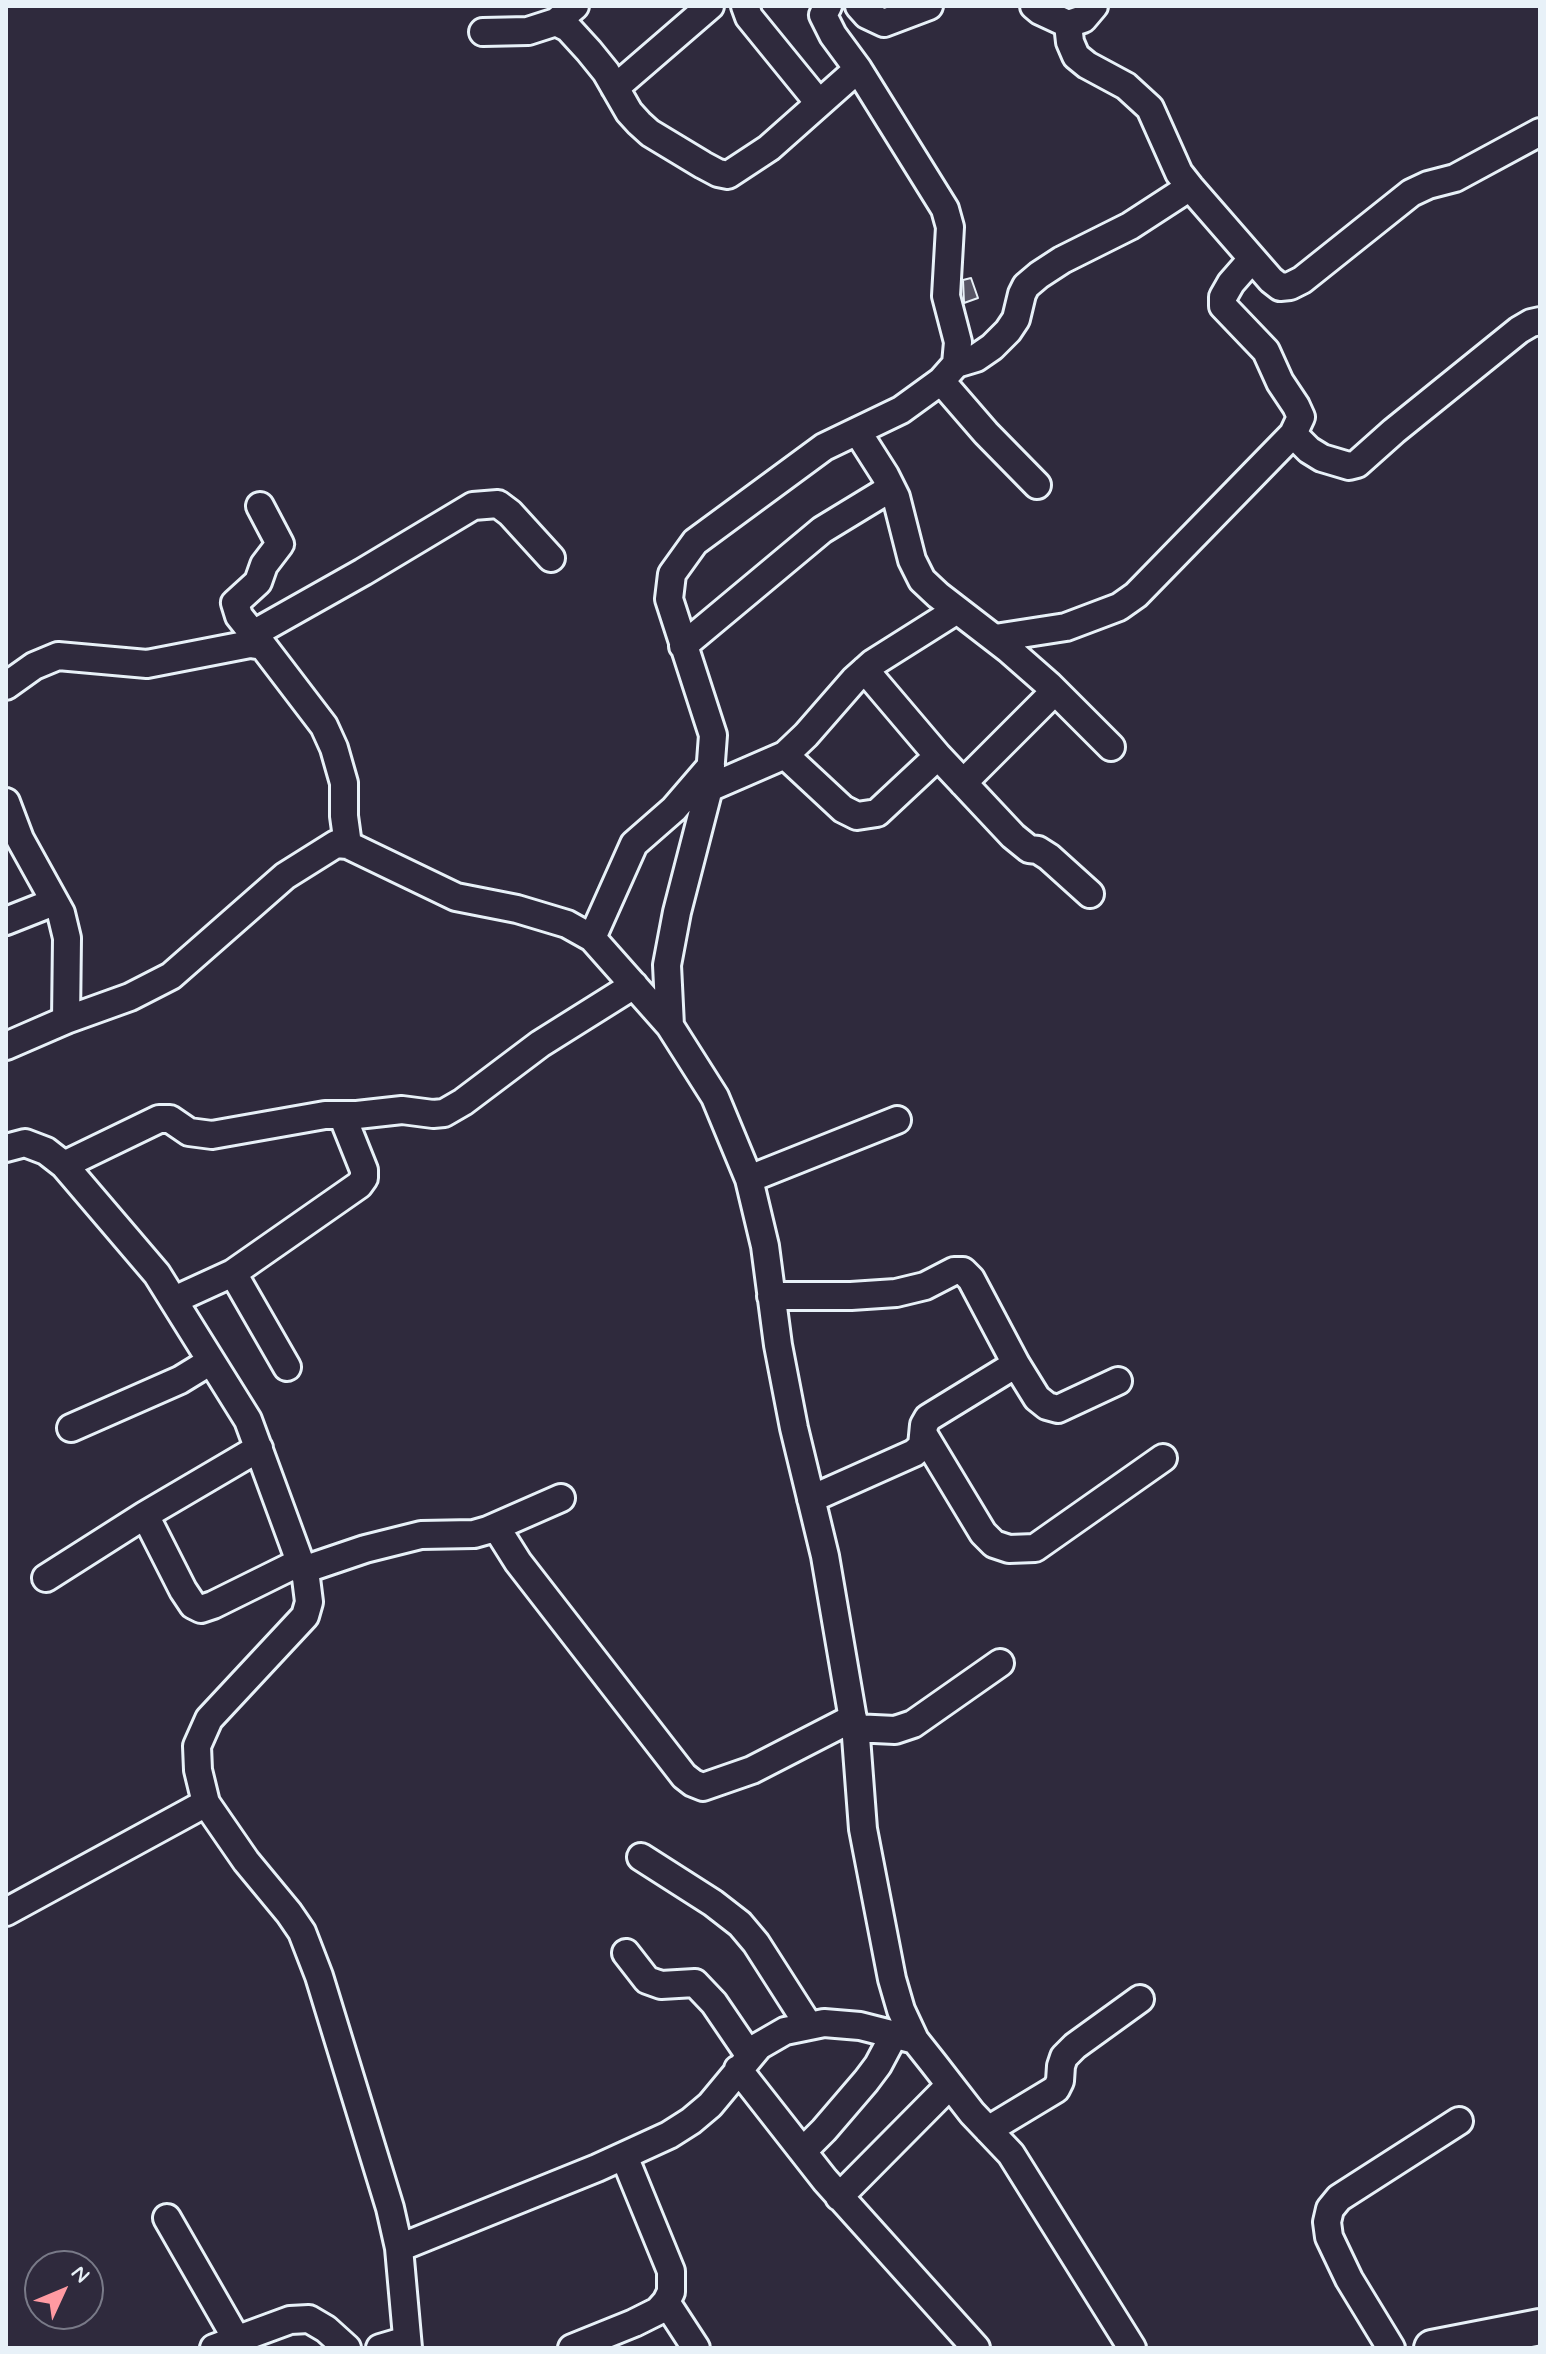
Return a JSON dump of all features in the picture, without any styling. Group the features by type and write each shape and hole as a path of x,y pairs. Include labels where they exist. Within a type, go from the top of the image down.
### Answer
{"main road":[{"path":"1432,2348 1540,2327"}],"street":[{"path":"745,6 749,17 819,103"},
{"path":"828,6 823,15 833,35 858,69 945,209 950,227 946,296 958,342 948,373"},
{"path":"859,6 867,15 884,23 929,6"},
{"path":"1034,6 1068,24 1083,19 1094,6"},
{"path":"615,88 702,9"},
{"path":"483,32 528,31 566,14 568,28 589,51 629,112 650,133 718,173 728,175 769,148 858,69"},
{"path":"1068,24 1070,42 1076,56 1126,86 1150,108 1179,173 1280,287 1302,280 1411,193 1455,178 1540,132"},
{"path":"670,1026 667,965 710,777 713,735 669,599 672,574 695,542 824,447 901,410 948,373 992,347 1016,319 1026,286 1039,275 1130,226 1190,187"},
{"path":"995,638 1066,627 1119,607 1136,595 1293,434 1301,417 1266,351 1223,306 1223,297 1231,283 1252,259"},
{"path":"1293,434 1322,458 1349,466 1357,464 1519,330 1540,321"},
{"path":"948,373 986,433 1037,485"},
{"path":"857,431 896,497 912,560 922,580 1055,691 1111,747"},
{"path":"683,646 822,530 891,488"},
{"path":"6,686 34,666 58,656 147,664 250,644 473,506 498,504 551,558"},
{"path":"260,506 280,544 264,565 258,582 235,603 239,616 324,726 344,783 348,845"},
{"path":"592,938 634,844 710,777 785,755 873,663 957,610"},
{"path":"865,670 938,756 1013,836 1029,849 1038,850 1049,857 1090,894"},
{"path":"963,783 1055,691"},
{"path":"785,755 843,809 857,816 877,813 938,756"},
{"path":"9,818 61,913 67,938 66,1020"},
{"path":"6,1046 130,997 171,976 285,876 336,844 348,845 456,897 517,909 567,924 592,938 670,1026 715,1097 749,1179 765,1246 794,1428 825,1556 854,1723 863,1829 905,2037"},
{"path":"6,921 54,902"},
{"path":"64,1165 159,1119 170,1119 189,1132 212,1135 306,1117 402,1110 444,1113 540,1044 634,985"},
{"path":"174,1300 233,1273 359,1185 364,1178 364,1170 342,1115"},
{"path":"749,1179 897,1120"},
{"path":"6,1148 25,1143 46,1151 64,1165 157,1274 248,1420 301,1566 309,1602 305,1616 209,1719 197,1746 198,1770 206,1803 237,1849 302,1932 319,1976 390,2208 399,2248 408,2344 380,2348"},
{"path":"771,1296 896,1293 925,1286 954,1271 963,1271 971,1279 1037,1398 1047,1406 1058,1409 1118,1381"},
{"path":"233,1273 287,1367"},
{"path":"71,1428 180,1380 211,1361"},
{"path":"811,1499 914,1453 922,1446 924,1425 928,1418 1016,1364"},
{"path":"924,1435 983,1533 994,1544 1009,1549 1035,1548 1163,1458"},
{"path":"46,1578 259,1448"},
{"path":"145,1515 183,1590 193,1605 201,1609 301,1566 421,1535 474,1534 561,1498"},
{"path":"496,1527 518,1562 684,1776 703,1787 752,1770 854,1723 895,1730 913,1724 1000,1663"},
{"path":"6,1912 206,1803"},
{"path":"641,1857 740,1924 756,1943 809,2026"},
{"path":"626,1953 647,1980 661,1985 695,1983 714,2003 744,2063 803,2151 839,2197 976,2348"},
{"path":"988,2130 1056,2089 1064,2057 1140,1999"},
{"path":"399,2248 669,2135 710,2105 759,2046 785,2031 824,2023 860,2026 905,2037 1011,2154 1132,2348"},
{"path":"803,2151 905,2037"},
{"path":"839,2197 950,2085"},
{"path":"1391,2348 1349,2279 1329,2237 1327,2222 1330,2209 1339,2198 1459,2121"},
{"path":"572,2348 658,2311 671,2292 671,2271 624,2156"},
{"path":"167,2218 226,2344 290,2320 309,2319 347,2348"},
{"path":"666,2302 696,2348"}],"building":[{"path":"971,278 978,298 964,303 963,280"}]}
